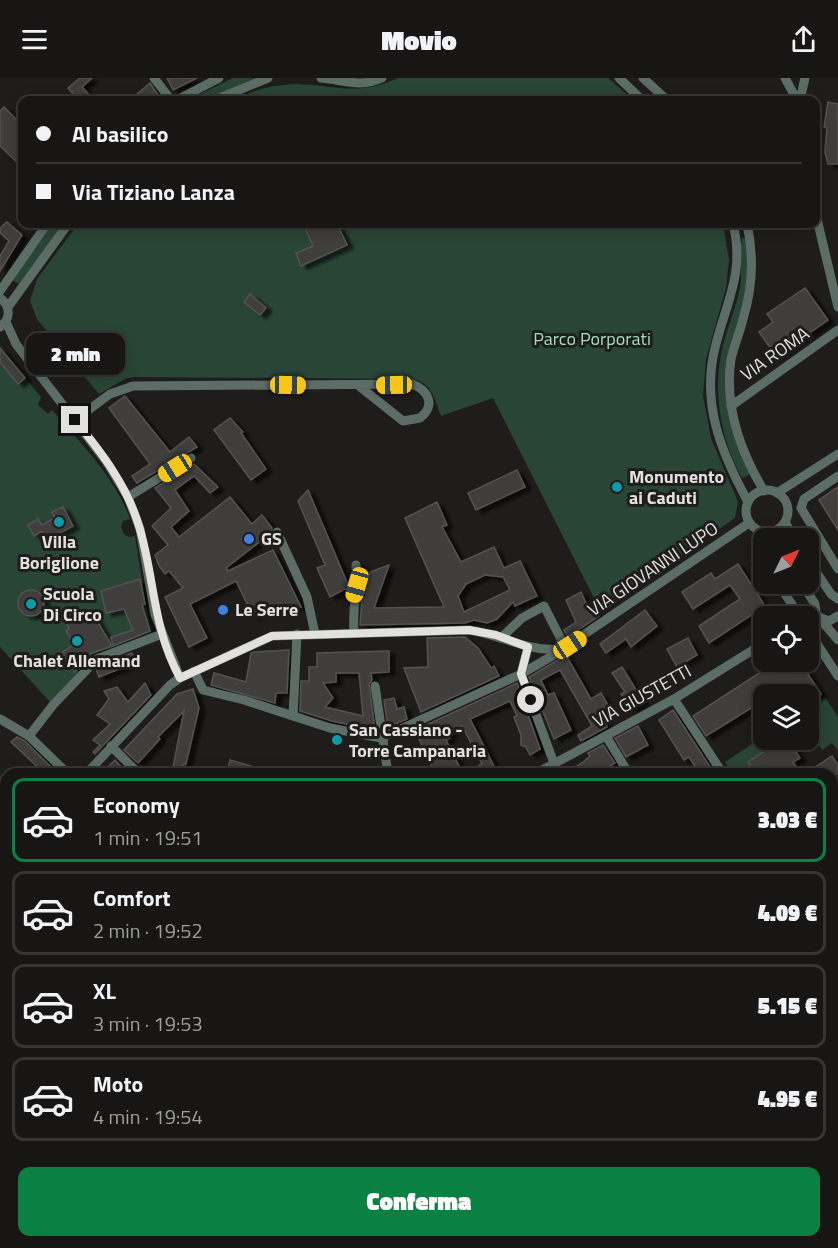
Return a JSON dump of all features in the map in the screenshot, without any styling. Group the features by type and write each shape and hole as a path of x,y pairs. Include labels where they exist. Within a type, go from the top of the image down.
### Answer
{"street":[{"path":"155,78 168,96"},
{"path":"185,96 219,78"},
{"path":"225,96 268,78"},
{"path":"321,78 351,84 382,78"},
{"path":"619,78 638,96"},
{"path":"643,78 663,96"},
{"path":"785,78 796,96"},
{"path":"799,96 805,78"},
{"path":"0,291 44,228"},
{"path":"65,228 8,307 2,327 119,479 140,529 155,614 180,678"},
{"path":"734,228 737,237 737,266 730,304 716,342 711,366 711,403 716,434 748,502 746,513 749,523 756,528"},
{"path":"747,228 752,273 746,311 732,356 729,384 731,406 739,439 764,491"},
{"path":"819,228 838,307"},
{"path":"0,298 8,307"},
{"name":"VIA ROMA","path":"731,406 838,330"},
{"path":"75,420 111,394 133,386 412,384 426,393 430,403 429,408 420,418 403,421 359,386"},
{"path":"748,502 764,491 777,493 838,454"},
{"path":"128,497 191,458"},
{"path":"838,476 804,499 801,508 838,569"},
{"path":"777,493 787,509 785,522 788,528"},
{"path":"778,528 785,522"},
{"name":"VIA GIOVANNI LUPO","path":"382,743 521,674 749,523"},
{"path":"277,532 307,597 315,634"},
{"path":"354,633 352,609 357,585 356,565"},
{"path":"819,575 834,596"},
{"path":"818,606 823,595 834,596"},
{"path":"91,768 154,700 180,678 266,637 297,634 469,630 502,637 528,647 547,651 562,648 544,606 522,618 502,637"},
{"path":"819,615 829,621 838,616"},
{"path":"819,618 838,640"},
{"path":"29,736 53,705 97,659 162,634"},
{"path":"293,716 297,634"},
{"path":"528,647 521,674 555,768"},
{"path":"819,647 838,676"},
{"name":"VIA GIUSTETTI","path":"546,768 675,699 753,650"},
{"path":"194,671 203,690 244,700 382,743"},
{"path":"375,686 387,768"},
{"path":"675,699 719,768"},
{"path":"0,719 29,736 62,768"},
{"path":"606,736 625,768"},
{"path":"111,746 133,768"}],"green space":[{"path":"233,78 255,78 214,96 196,96"},
{"path":"398,78 608,78 628,96 242,96 258,90 292,84 350,89 381,85"},
{"path":"50,228 60,228 19,284 12,280"},
{"name":"Parco Porporati","path":"75,228 724,228 729,260 726,288 706,359 703,396 711,438 738,502 735,518 606,609 600,597 595,600 493,398 441,416 428,388 412,379 134,377 125,379 99,394 37,319 30,301 37,279"},
{"path":"742,238 748,238 750,274 727,403 733,434 751,474 742,478 734,463 723,430 718,379 723,345 740,288"},
{"path":"0,348 41,397 38,405 48,414 52,410 116,489 130,519 123,521 121,527 124,534 129,537 135,536 146,607 153,634 90,660 51,703 0,647"},
{"path":"825,697 838,717 838,751 832,743 822,750 819,745 819,701"},
{"path":"753,744 753,750 766,750 748,762 752,768 729,768 725,762"}],"building":[{"path":"80,78 92,78 82,87 90,96 75,96 68,88"},
{"path":"167,78 197,78 173,90"},
{"path":"150,83 159,96 135,96"},
{"path":"828,102 838,104 838,164 828,164 825,152 827,128 824,127"},
{"path":"4,107 18,121 18,163 0,146 0,111"},
{"path":"7,222 22,235 0,271 0,256 9,241 0,233 0,228"},
{"path":"305,228 339,228 347,245 301,266 296,253 313,246"},
{"path":"805,288 828,320 776,356 759,332 773,322 767,314"},
{"path":"250,294 266,308 260,315 244,302"},
{"path":"0,348 25,378 18,384 0,362"},
{"path":"125,396 170,452 189,437 197,447 137,483 132,476 150,464 109,408"},
{"path":"230,418 243,432 241,433 266,469 251,480 214,430"},
{"path":"194,464 218,487 210,493 194,476 175,490 189,511 171,527 179,537 230,497 252,524 262,515 272,528 271,533 226,568 228,571 273,550 301,607 280,607 278,604 253,616 236,581 190,604 207,638 189,647 165,597 183,588 169,571 165,574 159,566 155,555 168,545 152,526 171,508 155,488"},
{"path":"517,470 525,487 476,510 468,493"},
{"path":"838,487 838,530 819,500"},
{"path":"308,490 349,587 330,597 317,568 325,565 298,501"},
{"path":"437,502 447,525 442,527 461,562 494,547 504,568 520,561 537,596 515,606 513,602 497,619 487,623 474,620 465,623 360,625 362,599 370,572 389,565 374,608 444,607 405,518","holes":["485,575 503,577 510,590 464,612 458,596 466,584"]},
{"name":"Villa Boriglione","path":"63,507 73,526 47,540 42,531 34,536 28,525 38,519 42,525 55,518 52,512"},
{"path":"738,564 753,587 753,594 757,594 765,606 753,606 753,614 709,643 699,626 740,599 730,585 693,609 682,592 711,573 715,579"},
{"path":"140,579 145,604 142,605 150,631 113,646 111,637 133,630 124,609 106,613 101,591"},
{"name":"Scuola Di Circo","path":"31,590 40,594 44,603 40,612 31,616 22,612 18,603 22,594"},
{"path":"581,592 590,612 595,610 599,616 568,637 564,630 576,622 566,600"},
{"name":"Chalet Allemand","path":"90,609 112,646 90,654 75,672 62,653 74,644 66,631 69,629 66,621"},
{"path":"645,610 657,626 631,647 626,639 606,653 600,644"},
{"path":"465,637 478,648 491,668 494,666 499,676 421,712 404,668 428,667 427,638"},
{"path":"688,638 697,655 677,667 667,649"},
{"path":"289,650 287,693 276,693 275,703 211,685 214,673 246,682 251,653"},
{"path":"389,651 389,672 371,673 372,680 369,684 375,730 332,721 300,711 301,681 309,681 309,667 317,667 317,653","holes":["336,673 359,673 363,716 325,707 333,698 323,683 336,682"]},
{"path":"132,653 136,662 99,677 96,669 101,665"},
{"path":"566,655 591,699 601,693 608,705 598,711 607,727 581,741 578,735 592,726 560,670 541,680 548,695 554,693 571,730 554,739 529,677"},
{"path":"622,667 643,701 631,709 621,694 625,692 612,673"},
{"path":"761,672 807,672 814,684 753,684 753,707 706,736 693,716"},
{"path":"145,683 151,695 95,754 93,752 100,745 93,740 110,724 97,715 109,699 104,691 117,687 128,702"},
{"path":"517,683 540,749 530,755 526,747 521,745 521,735 514,717 517,716 510,701 470,719 495,768 474,768 482,764 462,726 448,734 450,738 446,740 460,768 432,768 415,730"},
{"path":"193,689 199,708 186,764 181,768 173,768 184,711 158,737 160,739 138,763 124,750 177,694"},
{"path":"394,698 397,709 404,707 407,719 388,727 384,700"},
{"path":"673,710 711,768 696,768 689,757 684,760 659,720"},
{"path":"638,726 648,745 626,757 615,738"},
{"path":"17,737 25,741 52,768 39,768 11,742"},
{"path":"603,745 615,763 607,768 574,768 590,756 588,753"},
{"path":"766,750 795,750 800,758 793,762 797,768 752,768 748,762"},
{"path":"832,756 838,765 838,768 814,768"},
{"path":"115,760 122,768 107,768"},
{"path":"230,760 251,766 250,768 228,768"}],"place":[{"name":"Monumento ai Caduti","path":"617,487"},
{"name":"Villa Boriglione","path":"59,522"},
{"name":"GS","path":"249,539"},
{"name":"Scuola Di Circo","path":"31,604"},
{"name":"Le Serre","path":"223,610"},
{"name":"Chalet Allemand","path":"77,641"},
{"name":"San Cassiano - Torre Campanaria","path":"337,740"}],"route":[{"path":"75,420 119,479 134,510 140,529 155,614 170,658 180,678 272,636 469,630 496,635 528,647 521,674 531,700"}]}
